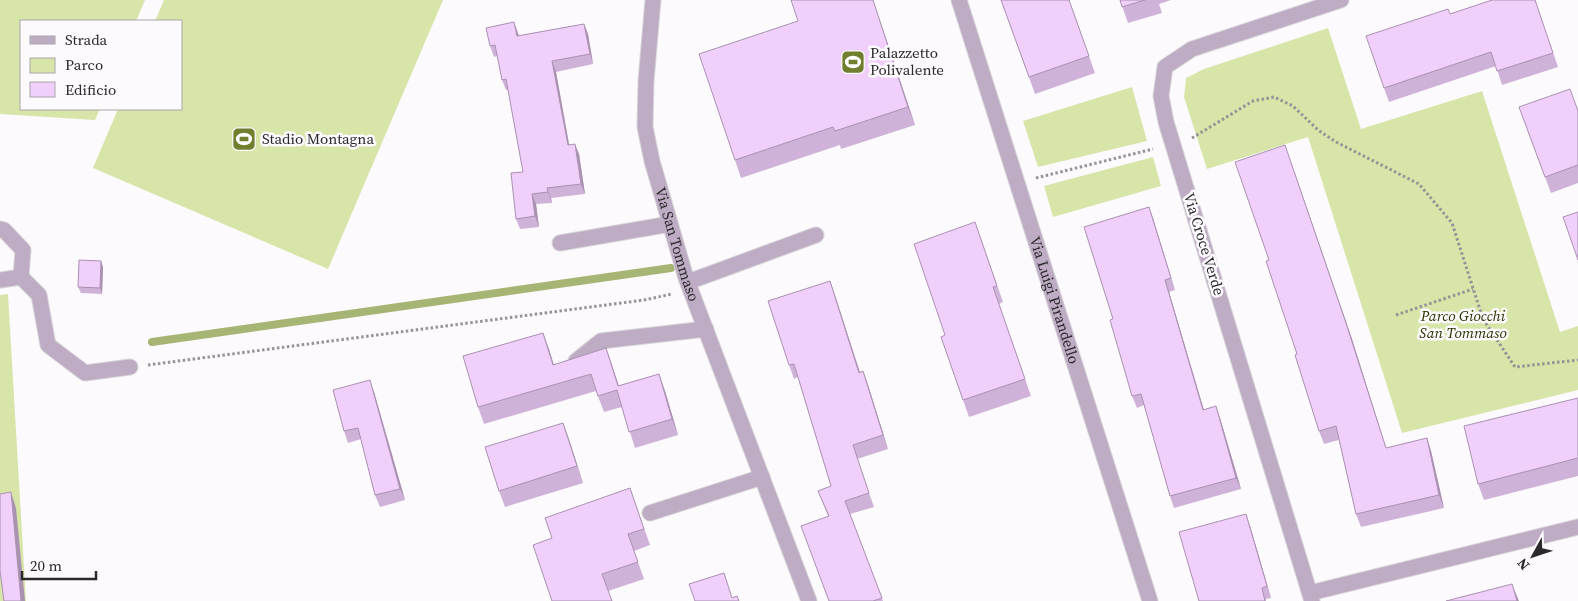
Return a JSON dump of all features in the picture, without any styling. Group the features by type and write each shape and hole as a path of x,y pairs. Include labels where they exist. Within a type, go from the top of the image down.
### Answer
{"street":[{"name":"Via San Tommaso","path":"653,0 646,81 645,127 670,224 688,282 809,601"},
{"name":"Via Luigi Pirandello","path":"959,0 1150,601"},
{"name":"Via Croce Verde","path":"1311,597 1166,122 1161,96 1165,67 1192,49 1341,0"},
{"path":"560,243 670,224"},
{"path":"0,229 4,230 24,250 21,277"},
{"path":"688,282 816,235"},
{"path":"0,280 21,277"},
{"path":"21,277 40,295 48,345 85,373 130,367"},
{"path":"576,361 601,341 706,329"},
{"path":"650,513 762,477"},
{"path":"1311,597 1578,528"}],"path":[{"path":"1191,136 1253,101 1274,97 1293,106 1318,130 1336,142 1419,184 1452,223 1483,319 1516,367 1578,360"},
{"path":"1035,178 1158,148"},
{"path":"1396,315 1473,289"},
{"path":"130,367 644,300 674,294"}],"green space":[{"path":"0,0 145,0 136,20 20,20 20,110 100,110 95,120 0,114"},
{"name":"Stadio Montagna","path":"164,0 443,0 328,269 93,168 118,110 182,110 182,20 155,20"},
{"name":"Parco Giocchi San Tommaso","path":"1328,28 1361,129 1482,91 1560,332 1578,326 1578,390 1402,433 1308,137 1207,169 1184,97 1186,78 1204,69"},
{"path":"1132,87 1147,141 1038,167 1023,121"},
{"path":"1153,157 1161,186 1053,217 1044,186"},
{"path":"8,294 26,601 0,601 0,295"}],"building":[{"path":"791,0 873,0 908,107 835,131 833,127 735,160 699,54 798,21"},
{"path":"1001,0 1069,0 1089,56 1029,77"},
{"path":"1120,0 1145,0 1122,7"},
{"path":"1492,0 1535,0 1553,53 1497,71 1491,52 1384,88 1366,36 1448,9 1450,14"},
{"path":"514,22 517,36 584,24 590,54 552,61 568,145 575,144 581,184 547,188 548,192 532,194 535,216 516,219 511,173 523,172 506,79 502,80 495,45 490,46 486,28"},
{"path":"1570,89 1578,111 1578,165 1545,177 1519,107"},
{"path":"1285,145 1346,323 1386,448 1427,438 1439,495 1356,514 1336,426 1319,431 1295,355 1297,354 1266,261 1269,260 1235,162"},
{"path":"1149,207 1171,278 1165,280 1203,410 1216,406 1236,478 1170,496 1141,394 1132,396 1110,320 1113,319 1084,227"},
{"path":"1578,212 1578,260 1563,217"},
{"path":"975,222 997,286 993,287 1025,379 963,400 941,337 945,335 914,244"},
{"path":"79,260 101,261 100,288 78,287"},
{"path":"830,281 859,373 863,371 883,435 853,445 869,493 845,501 882,598 873,601 829,601 801,526 829,516 818,491 831,486 794,364 789,365 768,301"},
{"path":"543,333 553,365 606,348 618,386 659,374 672,419 629,432 617,390 598,396 591,374 478,407 463,356"},
{"path":"370,380 400,489 375,495 358,428 344,431 333,390"},
{"path":"1578,398 1578,458 1478,484 1464,426"},
{"path":"563,423 577,466 499,491 485,447"},
{"path":"630,488 644,529 628,534 638,562 602,574 612,601 552,601 533,545 552,538 545,518"},
{"path":"11,492 21,601 4,601 0,571 0,494"},
{"path":"1246,514 1267,586 1262,588 1265,601 1199,601 1179,532"},
{"path":"724,573 732,598 737,596 739,601 695,601 689,584"},
{"path":"1512,584 1517,601 1446,601"}],"waterway":[{"path":"152,342 671,268"}],"place":[{"name":"Palazzetto Polivalente","path":"853,62"},
{"name":"Stadio Montagna","path":"244,139"}]}
